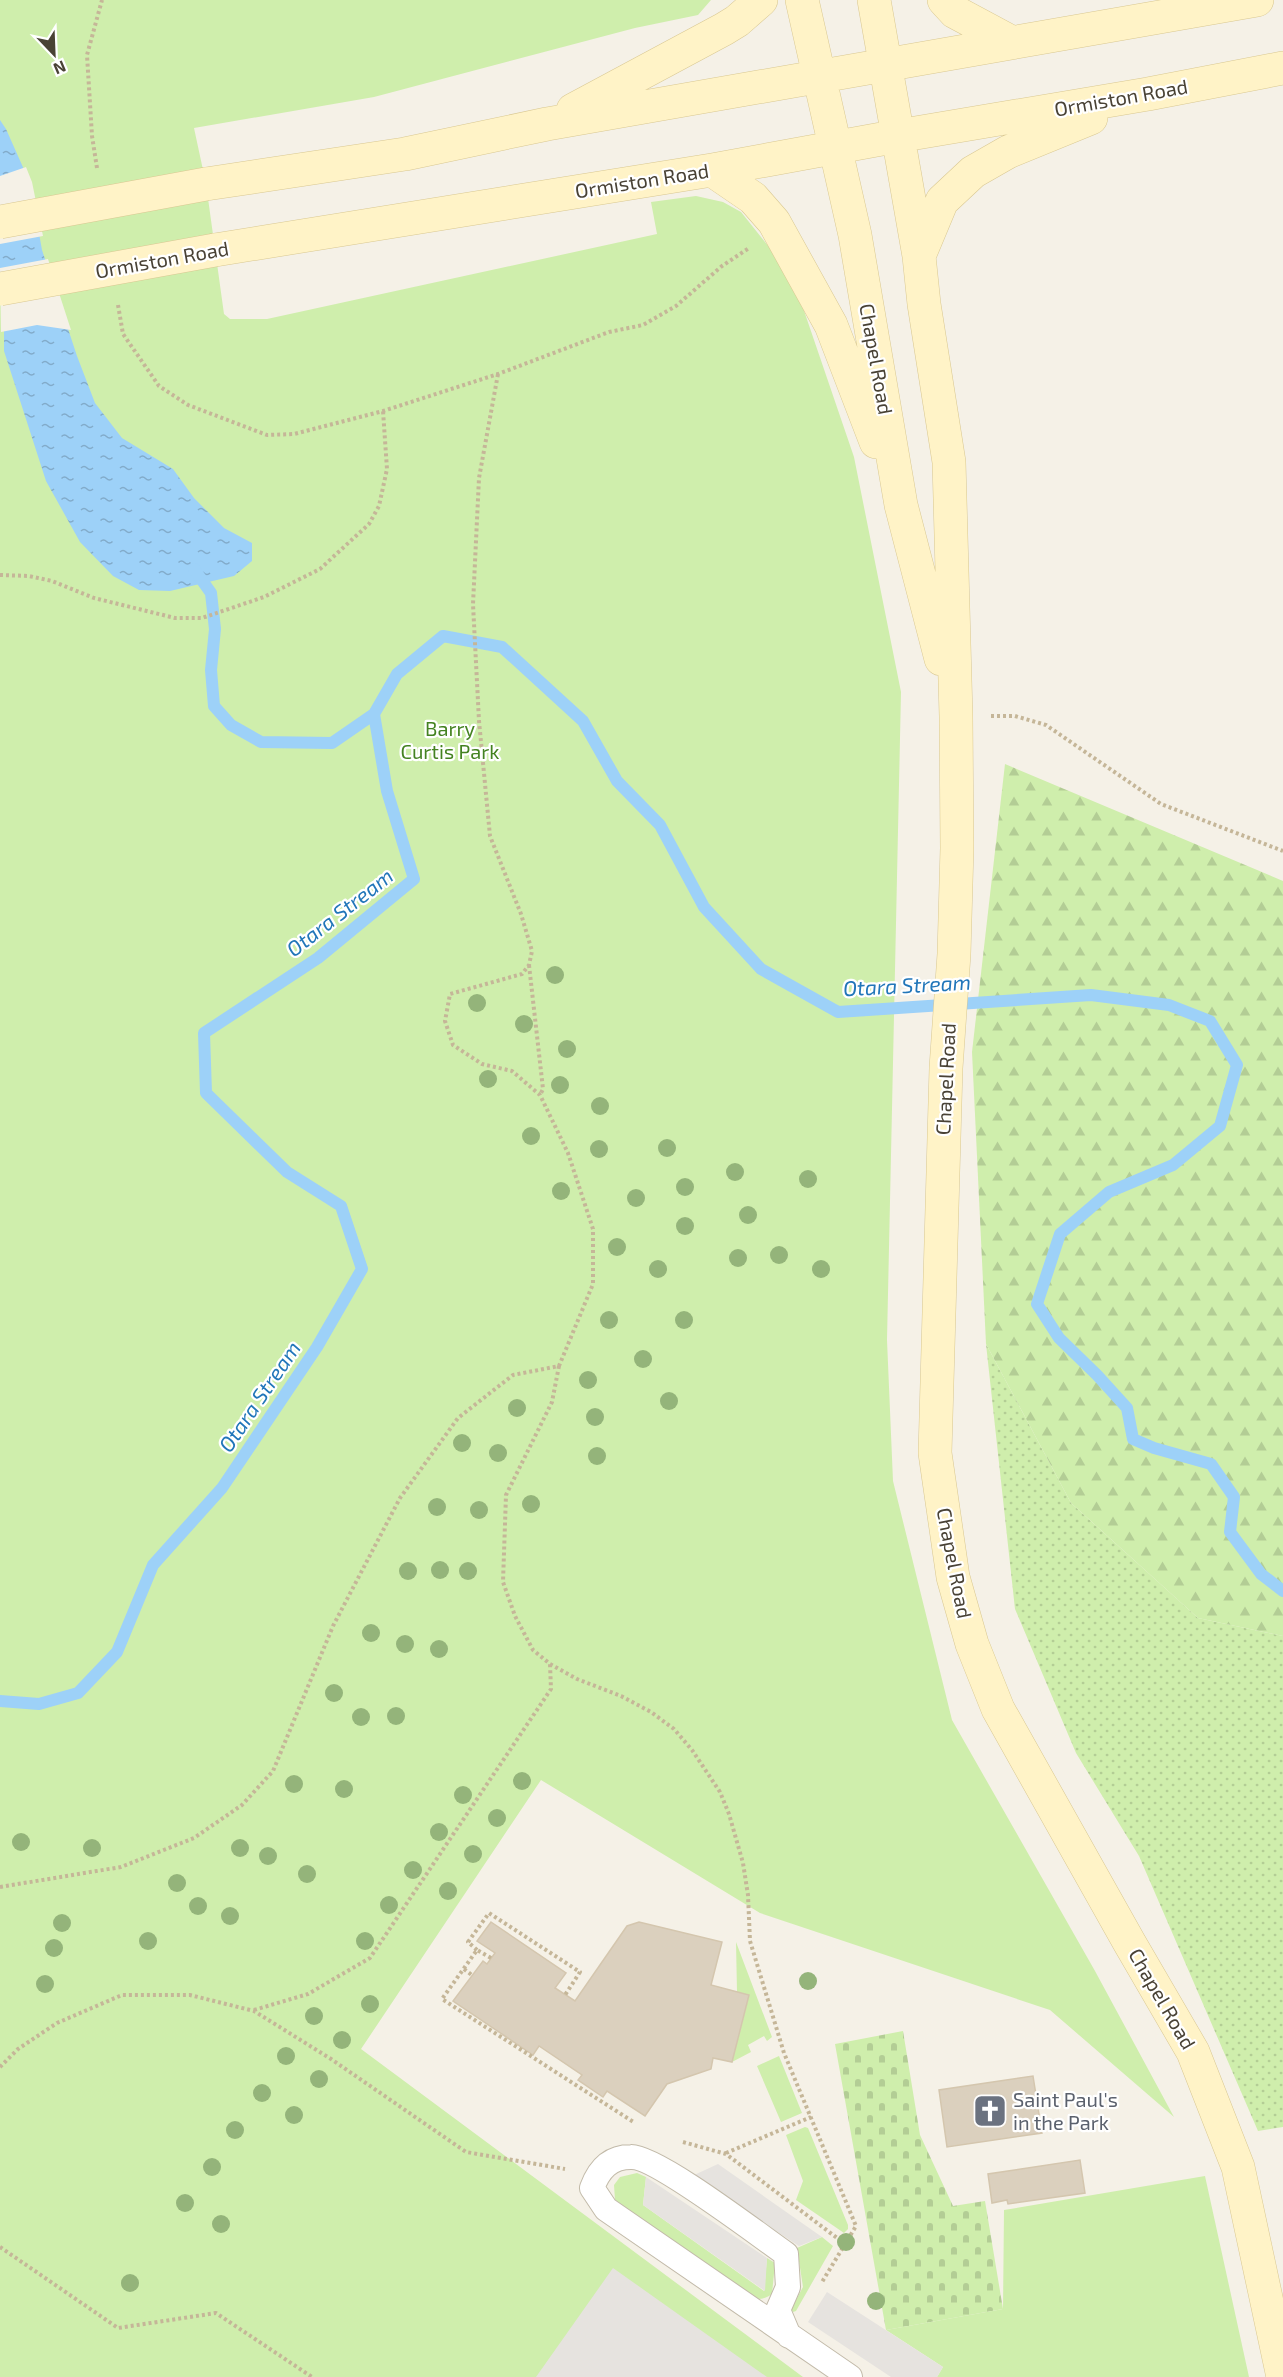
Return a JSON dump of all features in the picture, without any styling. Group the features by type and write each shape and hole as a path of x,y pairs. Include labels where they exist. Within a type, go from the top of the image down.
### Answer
{"main road":[{"path":"547,124 730,25 761,0"},
{"name":"Chapel Road","path":"802,0 855,235 901,506 956,716"},
{"name":"Chapel Road","path":"874,0 919,256 924,304 949,462 957,848 954,954 945,1068 935,1453 953,1577 972,1644 998,1709 1193,2052 1238,2167 1282,2377"},
{"path":"944,0 955,12 1011,42"},
{"path":"0,222 206,184 405,154 547,124 1257,0"},
{"name":"Ormiston Road","path":"0,289 215,250 712,170 898,135 1148,94 1283,68"},
{"path":"919,256 942,201 973,172 1008,152 1148,94"},
{"path":"712,170 753,198 778,228 831,326 901,506"}],"lane":[{"path":"789,2336 778,2310 788,2287 786,2254 664,2170 633,2157 608,2162 597,2174 592,2188 606,2209 789,2336 850,2377"}],"path":[{"path":"97,171 92,136 87,55 102,0"},
{"path":"117,299 123,334 159,386 188,405 267,435 294,435 383,411 498,374 609,332 643,325 675,306 722,266 752,245"},
{"path":"498,374 479,478 473,604 479,721 490,836 532,951 529,965 543,1089 540,1095"},
{"path":"0,575 29,576 52,581 94,598 175,618 202,618 264,597 320,569 369,524 379,506 387,469 383,411"},
{"path":"956,716 1015,716 1046,725 1161,804 1283,851"},
{"path":"529,965 522,974 450,994 445,1021 453,1045 482,1064 512,1071 540,1095 568,1153 593,1229 593,1284 559,1366 552,1402 506,1495 503,1582 515,1616 533,1650 550,1664 651,1712 674,1729 692,1750 716,1785 729,1814 743,1863 748,1895 750,1941 784,2053 856,2226 819,2287"},
{"path":"0,1887 121,1868 194,1838 242,1805 273,1771 333,1626 400,1498 451,1427 458,1418 513,1375 559,1366"},
{"path":"254,2010 308,1994 370,1958 551,1689 550,1664"},
{"path":"491,1958 468,1942 489,1913 580,1972 565,1995"},
{"path":"477,1950 442,1999 639,2126"},
{"path":"464,1969 473,1976"},
{"path":"0,2067 18,2049 57,2023 122,1995 190,1995 254,2010 331,2059 466,2152 597,2174"},
{"path":"726,2154 811,2117"},
{"path":"682,2141 726,2154 845,2244"},
{"path":"0,2247 118,2328 216,2313 312,2377"}],"green space":[{"name":"Barry Curtis Park","path":"0,0 711,0 698,15 635,28 374,97 194,128 206,184 224,314 230,319 267,319 657,234 651,202 696,196 723,202 741,212 773,252 800,299 854,457 901,692 887,1340 893,1481 952,1720 1095,1971 1174,2117 1050,2010 760,1913 541,1780 361,2049 803,2377 0,2377"},
{"path":"1005,764 1283,881 1283,1636 1198,1618 1071,1503 986,1344 972,1052"},
{"path":"986,1344 1071,1503 1198,1618 1283,1636 1283,2127 1258,2131 1139,1856 1076,1753 1015,1609"},
{"path":"736,1942 772,2037 767,2041 764,2036 748,2045 751,2052 732,2062 749,1996 737,1992"},
{"path":"903,2031 920,2135 953,2206 985,2201 1003,2309 886,2330 835,2044"},
{"path":"779,2056 802,2113 781,2122 757,2066"},
{"path":"805,2127 808,2128 848,2225 844,2233 796,2200 803,2181 786,2135"},
{"path":"637,2173 646,2177 643,2205 764,2291 767,2258 775,2263 772,2294 759,2299 738,2292 615,2200 614,2185 620,2177"},
{"path":"1205,2176 1249,2377 937,2377 943,2367 886,2330 1003,2309 1004,2210"},
{"path":"822,2237 833,2246 796,2311 793,2312 791,2309 803,2287 797,2248"}],"shaded area":[{"path":"718,2164 822,2237 799,2246 692,2176"},
{"path":"646,2177 767,2258 765,2291 643,2205"},
{"path":"613,2268 767,2377 536,2377"},
{"path":"827,2292 943,2367 937,2377 891,2377 808,2322"}],"water":[{"path":"0,120 30,183 42,250 95,403 122,438 173,469 194,498 224,528 252,543 252,561 234,576 170,591 139,590 113,576 80,542 46,481 4,351 4,318 0,298"}],"pier":[{"path":"26,167 32,182 43,236 0,244 0,176"},
{"path":"48,259 71,330 37,325 1,332 0,268"}],"building":[{"path":"491,1922 566,1973 555,1988 575,2001 627,1926 639,1922 722,1942 711,1985 749,1995 732,2062 713,2058 711,2069 667,2084 645,2116 607,2091 603,2097 578,2080 582,2075 539,2046 533,2055 453,2001 483,1961 487,1964 495,1953 477,1941"},
{"name":"Saint Paul's in the Park","path":"1033,2076 1042,2133 947,2147 939,2090"},
{"path":"1080,2160 1085,2193 1008,2204 1007,2200 992,2203 988,2174"}],"waterway":[{"path":"194,569 211,593 215,629 211,670 214,706 231,725 261,742 332,743 374,714"},
{"name":"Otara Stream","path":"0,1701 39,1704 78,1693 117,1652 153,1565 222,1488 317,1347 362,1269 341,1206 287,1172 206,1093 204,1033 318,958 414,879 387,791 374,714 397,674 443,636 502,647 583,721 617,781 660,825 704,907 761,969 838,1012 1091,995 1169,1005 1210,1021 1237,1065 1220,1126 1173,1165 1109,1192 1060,1234 1037,1304 1059,1338 1127,1408 1133,1439 1154,1448 1211,1464 1234,1497 1230,1532 1261,1574 1283,1591"}],"place":[{"name":"Saint Paul's in the Park","path":"990,2111"}]}
